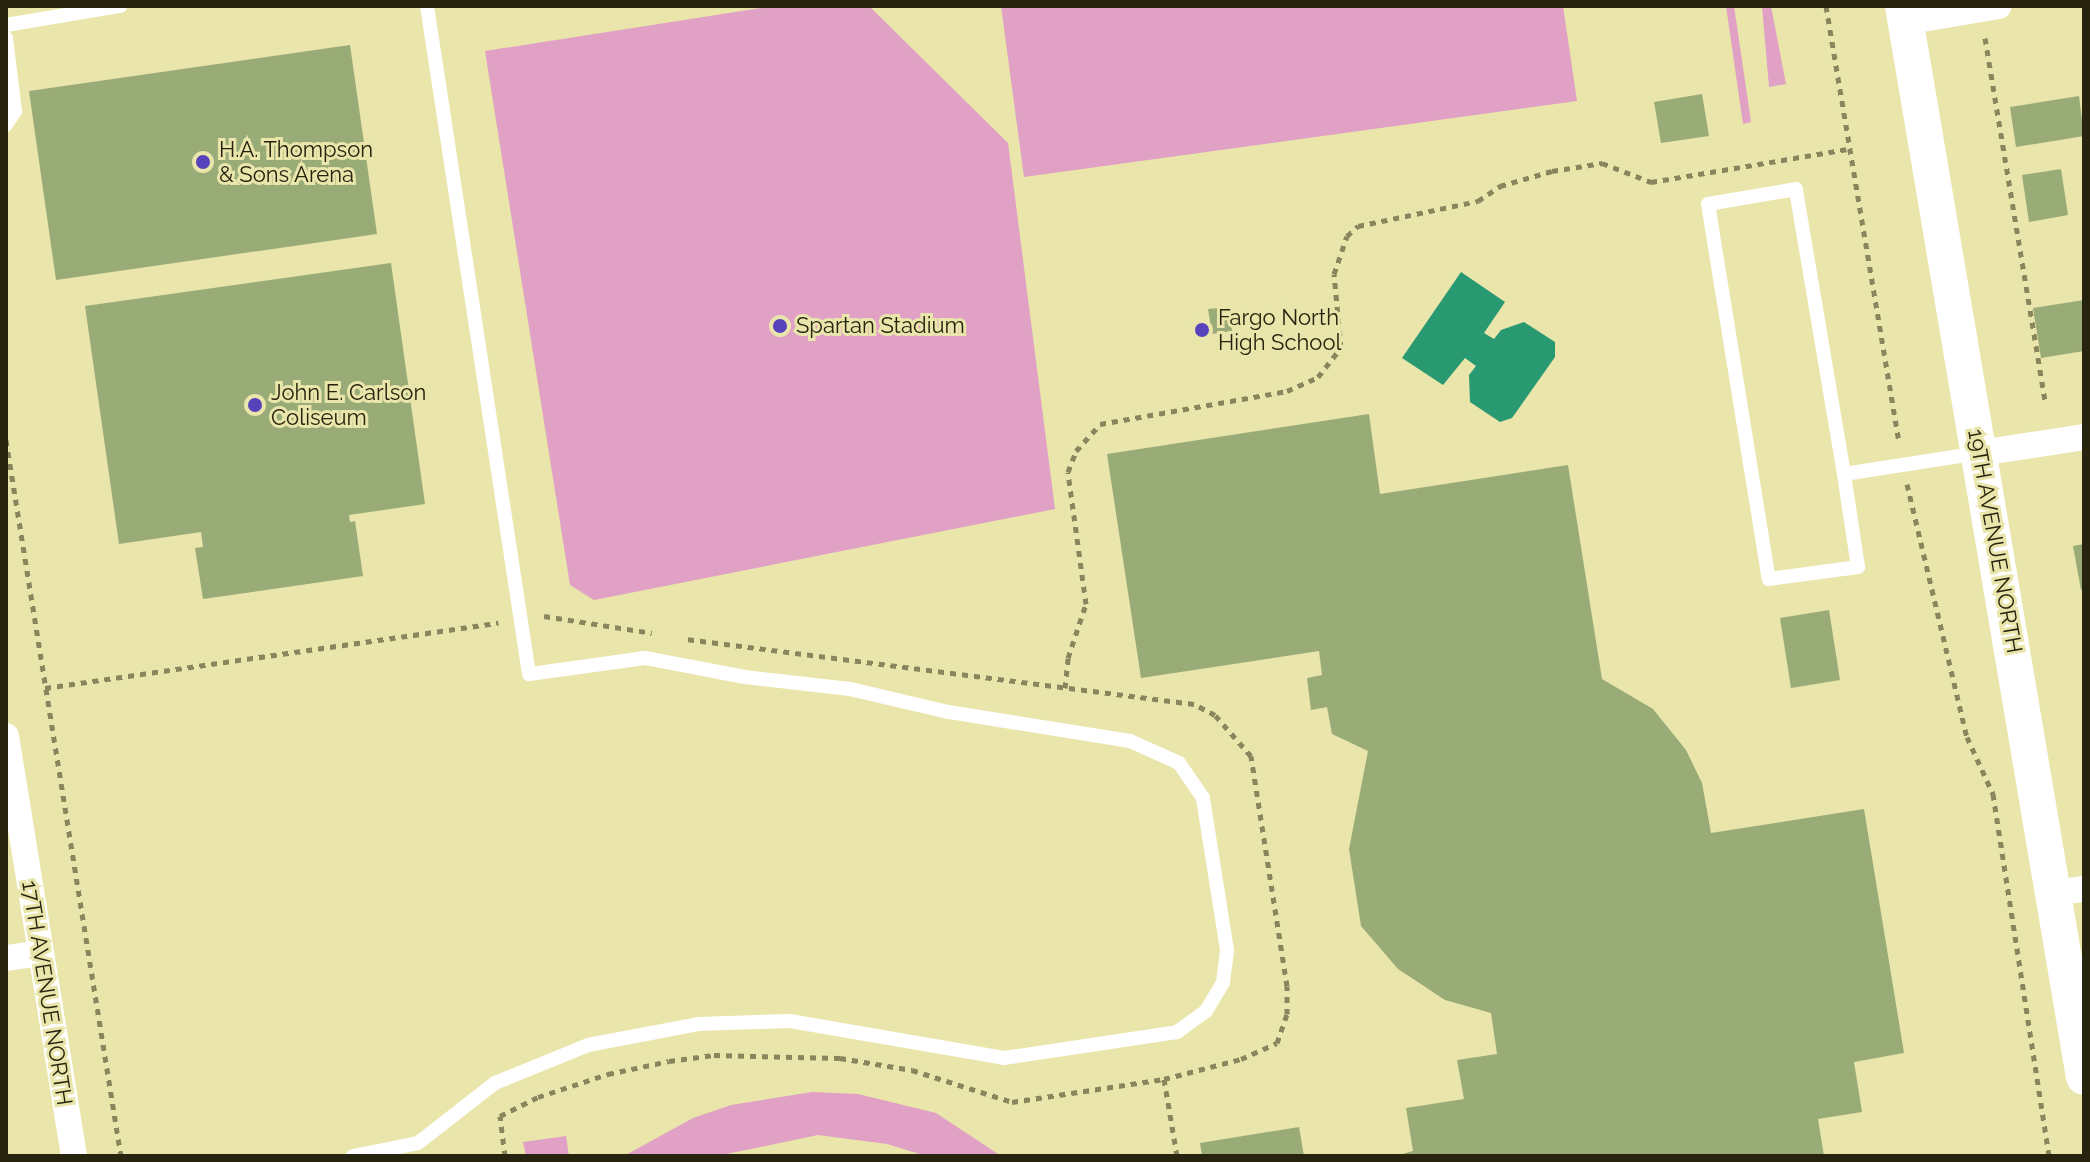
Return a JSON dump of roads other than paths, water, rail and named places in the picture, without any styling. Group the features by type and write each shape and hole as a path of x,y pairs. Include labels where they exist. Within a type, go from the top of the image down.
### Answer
{"street":[{"path":"1904,14 1989,8"},
{"name":"19TH AVENUE NORTH","path":"1904,14 1980,453 2069,891 2084,1077"},
{"path":"1980,453 2084,437"},
{"name":"17TH AVENUE NORTH","path":"6,736 74,1156"},
{"path":"6,958 40,953"}],"lane":[{"path":"6,25 120,6"},
{"path":"353,1156 418,1143 495,1083 602,1042 698,1024 790,1021 1004,1058 1177,1032 1206,1011 1223,983 1227,950 1203,798 1179,763 1130,741 948,712 850,689 745,677 645,658 529,674 427,6"},
{"path":"6,38 15,111 6,125"},
{"path":"1796,189 1844,474 1858,567 1769,579 1708,204 1796,189"},
{"path":"1844,474 1980,453"}],"place":[{"name":"H.A. Thompson & Sons Arena","path":"203,162"},
{"name":"Spartan Stadium","path":"780,326"},
{"name":"Fargo North High School","path":"1202,330"},
{"name":"John E. Carlson Coliseum","path":"255,405"}]}
